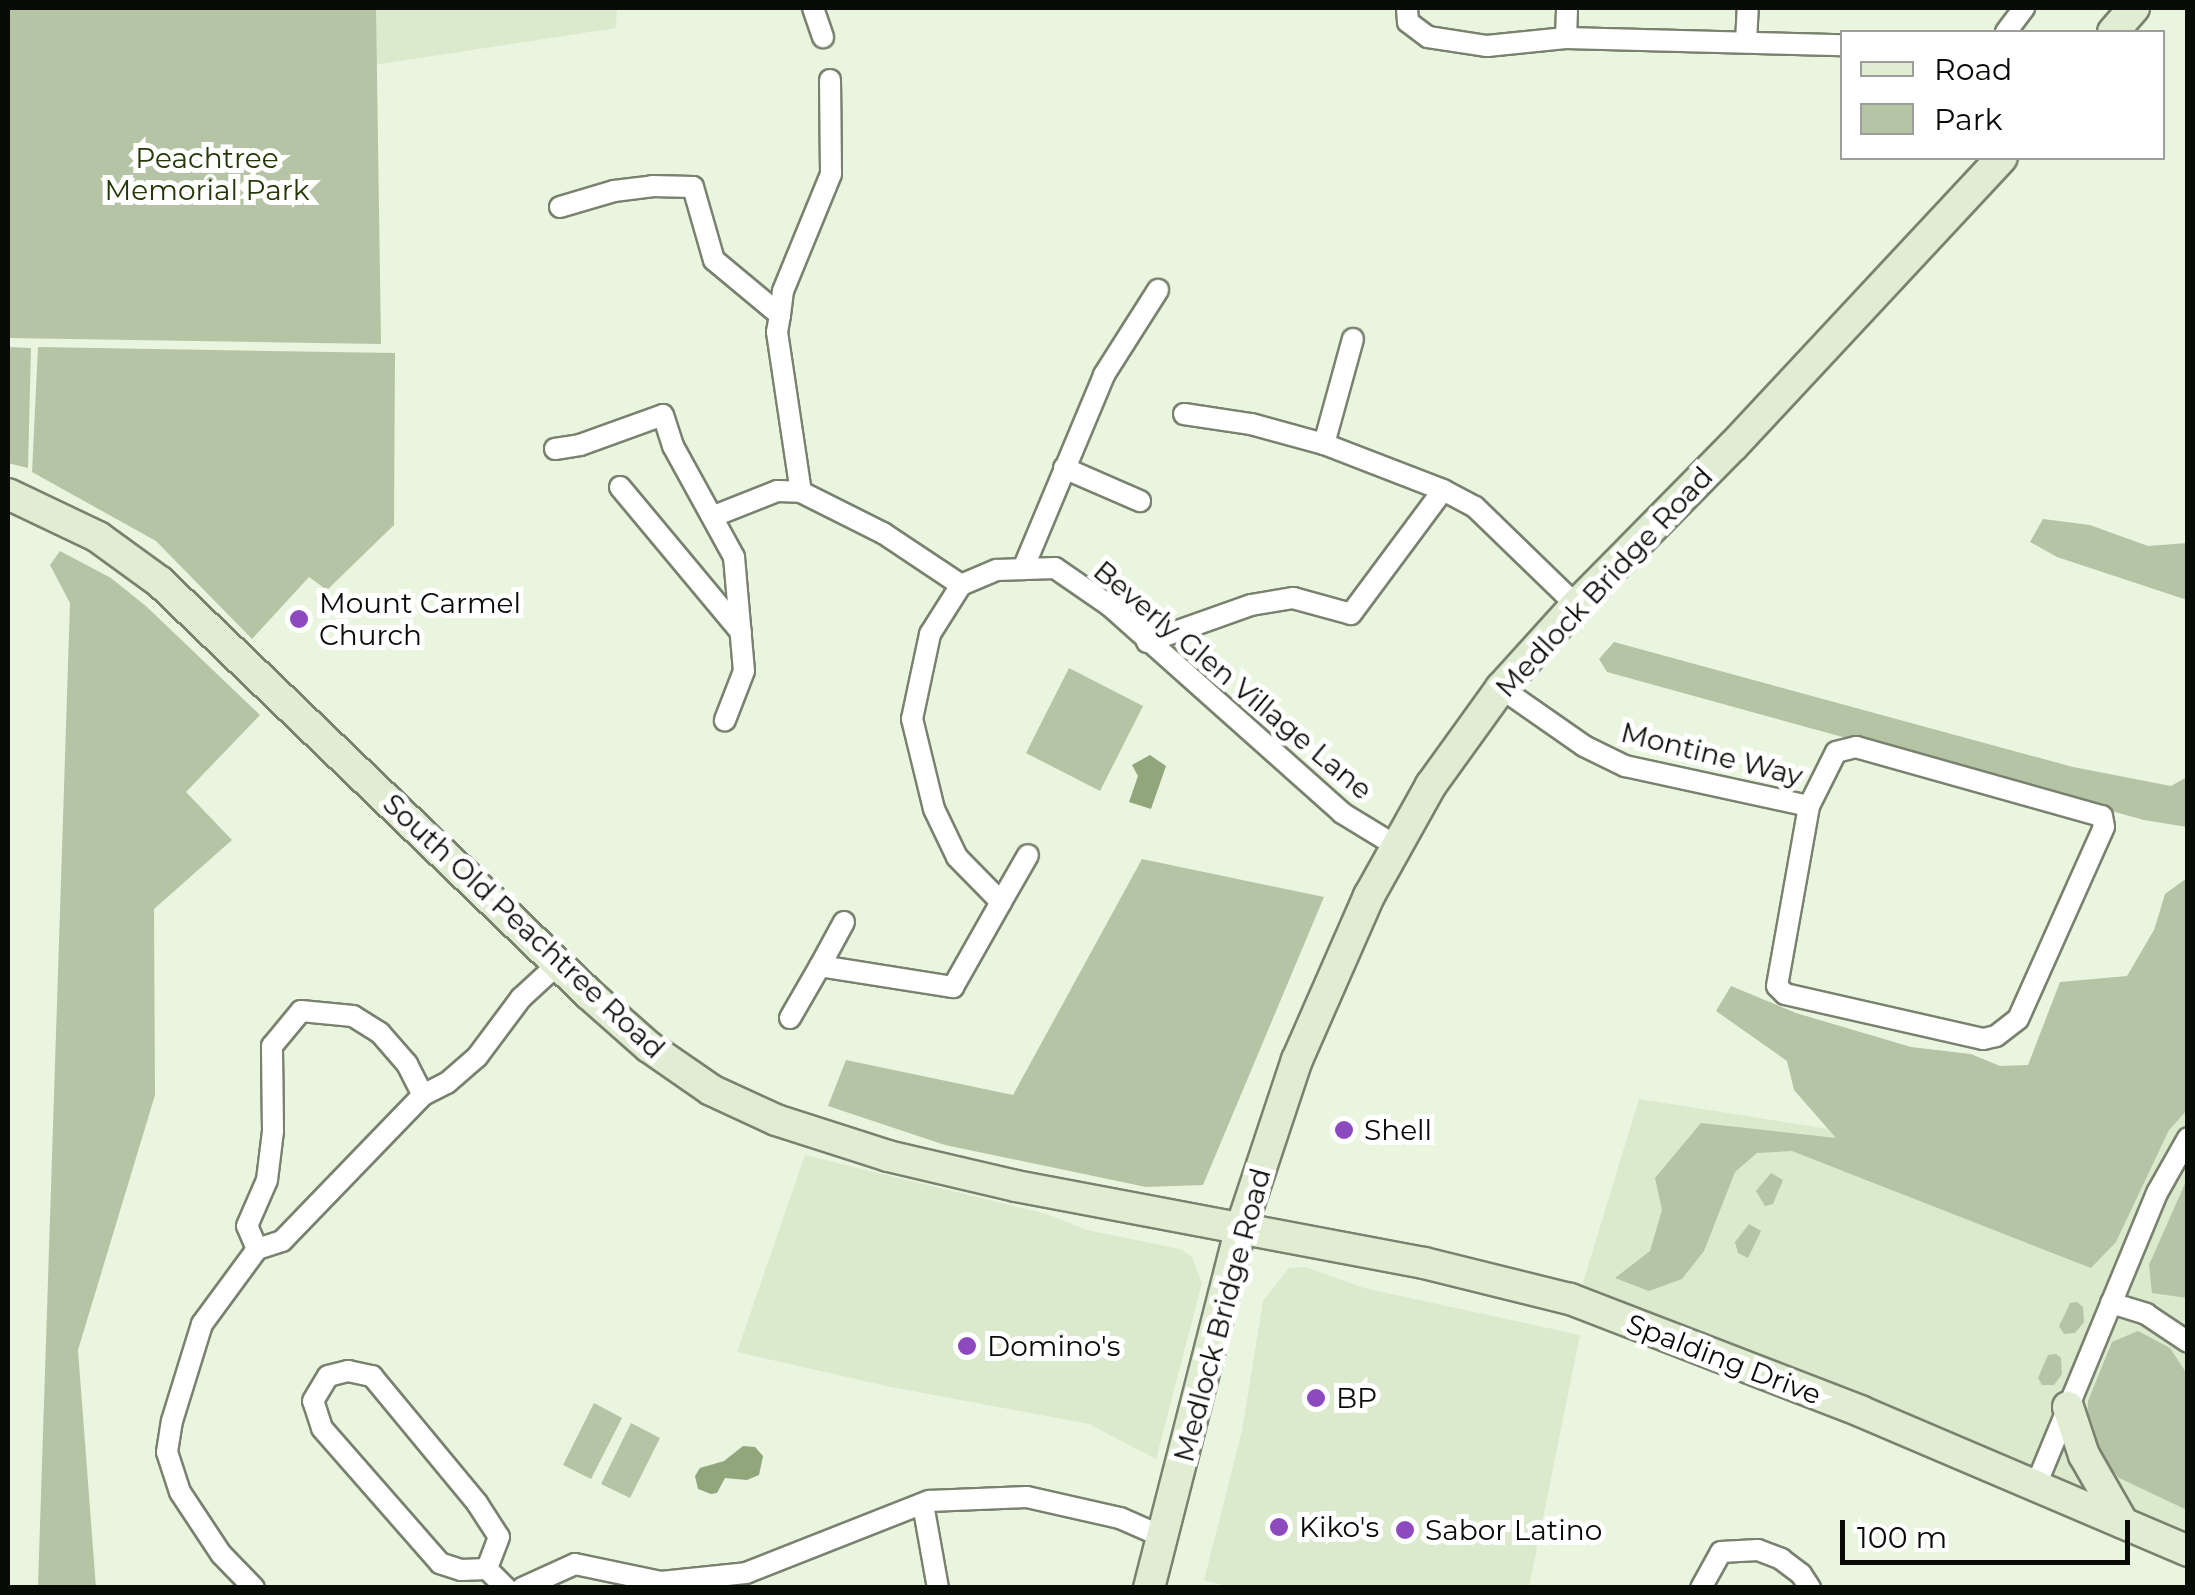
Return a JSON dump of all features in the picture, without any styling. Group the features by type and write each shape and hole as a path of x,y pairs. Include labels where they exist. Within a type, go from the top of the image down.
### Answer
{"main road":[{"path":"2115,30 2134,8"},
{"name":"Medlock Bridge Road","path":"1149,1588 1241,1228 1332,972 1431,785 1501,688 1576,605 1733,446 2000,160"},
{"name":"South Old Peachtree Road","path":"8,494 98,537 160,582 558,964 649,1047 711,1090 776,1120 888,1156 1016,1186 1241,1228"},
{"name":"Spalding Drive","path":"1241,1228 1424,1263 1570,1299 2036,1485 2188,1551"},
{"path":"2068,1407 2084,1455 2123,1523"}],"street":[{"path":"813,8 823,37"},
{"path":"1407,8 1408,22 1428,37 1486,46 1566,38 1840,45"},
{"path":"1566,38 1568,8"},
{"path":"1746,42 1748,8"},
{"path":"2008,30 2024,8"},
{"path":"801,492 777,332 783,291 831,174 830,80"},
{"path":"560,207 614,191 693,187 714,260 780,315"},
{"path":"1023,569 1104,375 1158,290"},
{"path":"1324,444 1353,339"},
{"path":"1184,414 1251,424 1324,444 1475,506 1576,605"},
{"path":"556,449 580,445 664,415 673,446 734,557 744,671 725,720"},
{"path":"1064,468 1140,501"},
{"path":"620,488 742,634"},
{"path":"1147,642 1250,605 1293,598 1351,614 1442,490"},
{"path":"714,516 776,491 801,492 883,533 961,585 930,634 912,719 934,809 957,857 1001,902"},
{"name":"Beverly Glen Village Lane","path":"961,585 997,570 1055,568 1110,606 1342,813 1396,846"},
{"name":"Montine Way","path":"1501,688 1584,746 1625,766 1810,806"},
{"path":"1856,746 2102,816 2104,827 2018,1018 1996,1036 1983,1039 1785,994 1777,986 1810,806 1822,773 1836,752 1856,746"},
{"path":"820,966 953,987 1028,856"},
{"path":"790,1018 844,922"},
{"path":"254,1588 221,1554 180,1492 167,1452 172,1421 202,1324 257,1249 282,1241 423,1095 447,1084 477,1057 521,998 558,964"},
{"path":"257,1249 247,1226 268,1180 273,1130 272,1046 301,1011 353,1016 380,1033 407,1064 423,1095"},
{"path":"2036,1485 2157,1193 2188,1138"},
{"path":"2111,1303 2146,1314 2188,1342"},
{"path":"486,1569 499,1538 419,1432 372,1376 348,1371 328,1376 313,1401 322,1428 440,1563 461,1570 486,1569 506,1588"},
{"path":"522,1588 575,1564 661,1582 746,1573 923,1504 1027,1496 1120,1518 1163,1537"},
{"path":"923,1504 938,1588"},
{"path":"1701,1588 1720,1552 1758,1550 1781,1559 1801,1574 1810,1588"}],"shaded area":[{"path":"376,8 617,8 616,28 374,65"},
{"path":"1150,755 1166,766 1151,809 1129,802 1138,776 1132,765"},
{"path":"2187,1047 2187,1551 1578,1299 1639,1099 1937,1146"},
{"path":"805,1155 1047,1214 1087,1230 1180,1249 1192,1257 1202,1283 1156,1459 1089,1424 891,1387 737,1352"},
{"path":"1306,1267 1364,1288 1580,1335 1529,1587 1235,1588 1204,1580 1242,1431 1263,1301 1289,1268"},
{"path":"743,1446 755,1447 763,1456 759,1475 747,1480 725,1478 717,1493 698,1489 695,1476 700,1468 724,1461"}],"green space":[{"name":"Peachtree Memorial Park","path":"8,8 376,8 381,344 8,338"},
{"path":"8,347 31,348 28,468 8,463"},
{"path":"38,347 395,353 394,525 327,590 309,577 252,639 156,541 32,472"},
{"path":"2043,519 2090,525 2148,546 2187,543 2187,600 2057,557 2030,542"},
{"path":"60,551 111,578 147,607 260,715 186,792 232,840 154,909 155,1095 78,1350 96,1588 38,1587 70,603 50,565"},
{"path":"1614,642 2073,767 2171,786 2187,777 2187,827 2144,820 1607,672 1599,659"},
{"path":"1069,668 1143,706 1100,791 1026,753"},
{"path":"1142,859 1324,897 1203,1185 1146,1187 945,1145 828,1106 846,1060 1013,1095"},
{"path":"2187,878 2187,1110 2169,1130 2116,1242 2091,1268 1792,1151 1757,1153 1735,1172 1704,1251 1682,1279 1649,1291 1615,1278 1650,1251 1662,1210 1655,1178 1701,1123 1836,1138 1794,1090 1787,1061 1716,1011 1731,986 1796,1013 1911,1047 1971,1054 2000,1066 2028,1065 2060,982 2127,976 2154,930 2165,894"},
{"path":"1771,1173 1783,1180 1773,1204 1765,1206 1756,1191"},
{"path":"2187,1179 2187,1298 2152,1293 2149,1265"},
{"path":"1749,1224 1761,1231 1748,1258 1738,1253 1735,1242"},
{"path":"2077,1302 2083,1307 2084,1322 2075,1333 2064,1334 2059,1326 2070,1303"},
{"path":"2138,1331 2170,1348 2187,1374 2187,1510 2119,1478 2106,1463 2087,1420 2088,1401 2112,1342"},
{"path":"2048,1355 2061,1358 2062,1374 2054,1385 2042,1385 2038,1378"},
{"path":"594,1403 622,1418 591,1479 563,1465"},
{"path":"631,1423 660,1438 630,1498 601,1484"}],"place":[{"name":"Mount Carmel Church","path":"299,619"},
{"name":"Shell","path":"1344,1130"},
{"name":"Domino's","path":"967,1346"},
{"name":"BP","path":"1316,1398"},
{"name":"Kiko's","path":"1279,1527"},
{"name":"Sabor Latino","path":"1405,1530"}]}
